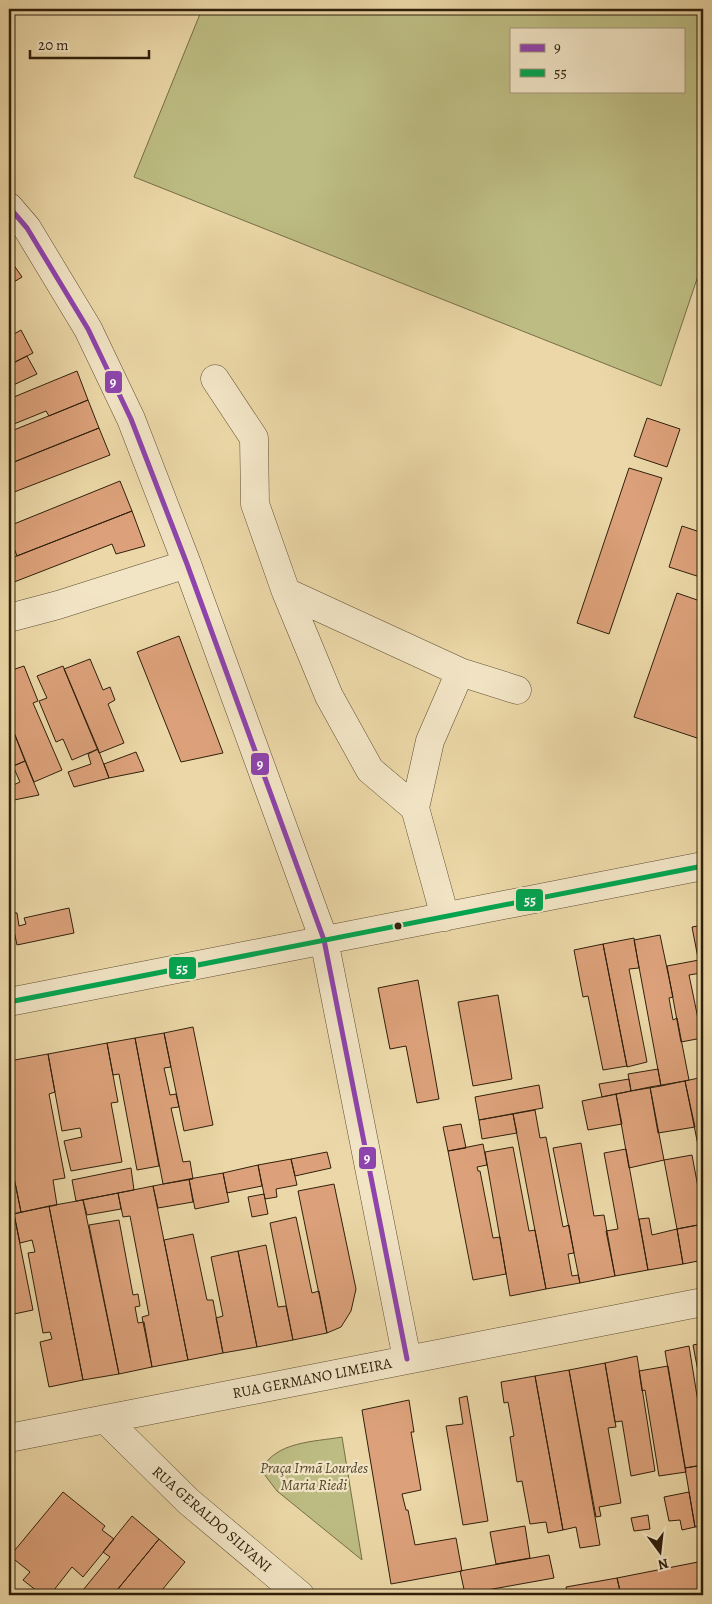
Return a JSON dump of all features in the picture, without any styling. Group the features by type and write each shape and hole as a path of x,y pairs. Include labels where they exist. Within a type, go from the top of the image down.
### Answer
{"street":[{"path":"9,207 27,228 88,328 131,419 187,564 324,940 407,1359"},
{"path":"215,379 254,438 255,504 286,592 329,696 370,770 415,808"},
{"path":"9,618 58,605 187,564"},
{"path":"286,592 460,672 517,690"},
{"path":"445,917 415,808 430,741 460,672"},
{"path":"9,1002 703,866"},
{"name":"RUA GERMANO LIMEIRA","path":"9,1438 703,1302"},
{"name":"RUA GERALDO SILVANI","path":"105,1419 188,1502 300,1595"}],"green space":[{"path":"202,9 703,9 703,261 661,386 134,177"},
{"name":"Praça Irmã Lourdes Maria Riedi","path":"342,1437 362,1560 277,1491 261,1470 268,1460 286,1448 297,1444"}],"building":[{"path":"9,258 22,277 9,285"},
{"path":"21,330 33,353 9,365 9,337"},
{"path":"27,356 37,374 9,387 9,365"},
{"path":"77,371 88,400 49,416 46,411 9,426 9,399"},
{"path":"88,400 99,428 9,464 9,432"},
{"path":"647,418 680,429 667,467 634,456"},
{"path":"99,428 110,455 9,494 9,464"},
{"path":"629,468 662,478 609,634 577,623"},
{"path":"120,481 132,511 17,556 9,535 9,526"},
{"path":"132,511 145,546 116,554 112,544 9,584 9,559"},
{"path":"682,526 703,533 703,578 669,567"},
{"path":"677,593 703,602 703,740 634,717"},
{"path":"179,636 223,753 181,762 137,652"},
{"path":"90,659 103,690 110,687 115,700 108,704 124,743 99,753 64,669"},
{"path":"24,666 38,701 33,703 62,770 34,782 9,720 9,671"},
{"path":"63,666 98,749 72,760 63,739 56,742 39,701 47,698 37,676"},
{"path":"9,720 25,761 9,768"},
{"path":"98,749 109,778 74,787 68,772 91,764 88,754"},
{"path":"136,752 144,771 109,778 104,764"},
{"path":"25,761 39,795 9,801 9,787 20,782 13,766"},
{"path":"69,908 74,933 17,945 10,912 17,913 19,926 26,924 24,918"},
{"path":"703,925 703,984 692,927"},
{"path":"660,935 673,997 669,998 673,1020 677,1018 689,1080 661,1086 634,940"},
{"path":"634,938 639,968 629,969 647,1062 627,1067 603,944"},
{"path":"603,944 627,1066 603,1070 588,996 583,997 574,950"},
{"path":"699,960 701,973 689,975 702,1038 681,1042 667,966"},
{"path":"418,980 439,1099 417,1103 406,1046 390,1049 378,988"},
{"path":"498,995 512,1079 473,1086 458,1002"},
{"path":"193,1027 213,1125 184,1131 164,1033"},
{"path":"164,1033 171,1067 164,1068 170,1095 176,1094 179,1107 171,1108 183,1162 190,1161 193,1179 163,1184 135,1038"},
{"path":"135,1038 159,1166 137,1170 119,1074 113,1075 107,1043"},
{"path":"107,1043 118,1102 111,1103 122,1162 71,1171 64,1141 82,1137 80,1128 62,1131 48,1054"},
{"path":"48,1054 55,1092 49,1094 65,1178 53,1180 57,1205 21,1212 9,1152 9,1061"},
{"path":"658,1069 661,1086 631,1091 628,1074"},
{"path":"703,1077 703,1170 685,1081"},
{"path":"629,1079 631,1091 602,1097 599,1084"},
{"path":"685,1081 695,1127 658,1133 650,1087"},
{"path":"539,1085 543,1108 479,1120 475,1097"},
{"path":"650,1087 664,1160 629,1168 616,1094"},
{"path":"616,1094 622,1124 588,1130 582,1101"},
{"path":"535,1110 540,1138 546,1137 563,1227 569,1225 574,1253 568,1254 572,1276 578,1275 580,1283 546,1289 513,1114"},
{"path":"513,1114 517,1133 482,1139 479,1120"},
{"path":"461,1124 466,1148 448,1151 443,1127"},
{"path":"581,1143 594,1216 604,1215 615,1276 580,1283 553,1148"},
{"path":"483,1144 487,1165 477,1167 478,1171 480,1171 493,1238 500,1237 506,1274 473,1280 448,1151"},
{"path":"513,1147 529,1231 535,1230 546,1289 510,1296 485,1152"},
{"path":"626,1149 648,1270 615,1276 606,1231 618,1229 604,1153"},
{"path":"327,1152 331,1168 295,1176 291,1159"},
{"path":"692,1155 703,1214 703,1224 677,1229 664,1160"},
{"path":"291,1159 297,1185 276,1189 277,1197 265,1199 258,1165"},
{"path":"258,1165 262,1186 227,1193 223,1173"},
{"path":"131,1168 134,1190 76,1201 72,1180"},
{"path":"223,1173 229,1202 195,1209 189,1179"},
{"path":"189,1179 193,1202 158,1208 153,1186"},
{"path":"15,1183 21,1212 9,1215 9,1184"},
{"path":"334,1184 356,1289 351,1311 341,1327 327,1333 298,1191"},
{"path":"153,1186 188,1360 152,1367 142,1317 149,1315 130,1216 123,1217 118,1193"},
{"path":"118,1193 121,1209 87,1215 83,1200"},
{"path":"264,1194 268,1214 252,1217 248,1197"},
{"path":"83,1200 119,1374 83,1380 49,1206"},
{"path":"49,1206 83,1380 49,1387 40,1342 52,1339 50,1332 43,1333 28,1253 35,1252 32,1240 20,1243 14,1214"},
{"path":"14,1214 33,1310 14,1314 9,1288 9,1215"},
{"path":"296,1217 312,1293 319,1291 327,1333 293,1340 270,1223"},
{"path":"649,1218 652,1235 677,1229 683,1264 648,1270 639,1219"},
{"path":"119,1220 133,1295 138,1294 140,1306 135,1307 138,1323 144,1322 152,1367 119,1374 89,1225"},
{"path":"703,1224 703,1260 683,1264 677,1229"},
{"path":"193,1234 207,1300 213,1300 223,1353 188,1360 164,1240"},
{"path":"266,1245 278,1307 286,1306 293,1340 257,1347 238,1251"},
{"path":"238,1251 257,1347 223,1353 216,1318 223,1316 211,1257"},
{"path":"703,1343 703,1365 697,1366 693,1345"},
{"path":"689,1346 703,1433 703,1443 701,1443 703,1465 685,1468 665,1351"},
{"path":"637,1356 655,1471 631,1476 622,1421 615,1422 605,1363"},
{"path":"605,1363 616,1427 608,1428 621,1503 599,1507 601,1516 596,1517 569,1370"},
{"path":"703,1365 703,1403 697,1366"},
{"path":"668,1366 686,1472 659,1476 645,1390 642,1391 639,1371"},
{"path":"569,1370 600,1545 580,1548 576,1527 563,1530 535,1376"},
{"path":"535,1376 563,1530 548,1533 546,1522 530,1524 522,1481 517,1482 510,1437 514,1436 508,1402 504,1403 501,1382"},
{"path":"467,1396 488,1521 463,1525 446,1426 463,1424 459,1398"},
{"path":"409,1400 414,1432 411,1432 421,1490 402,1494 406,1510 408,1510 415,1545 456,1538 462,1571 391,1584 362,1410"},
{"path":"703,1465 703,1526 695,1527 685,1468"},
{"path":"63,1492 105,1526 102,1530 114,1539 83,1577 72,1567 50,1595 42,1595 23,1580 30,1572 10,1556"},
{"path":"689,1492 695,1527 682,1530 680,1520 669,1521 664,1497"},
{"path":"648,1515 650,1529 634,1531 631,1518"},
{"path":"132,1516 159,1539 113,1595 79,1595 110,1557 103,1552"},
{"path":"525,1526 530,1558 496,1564 490,1532"},
{"path":"159,1539 185,1562 158,1595 113,1595"},
{"path":"549,1555 554,1578 465,1594 460,1571"},
{"path":"703,1561 703,1589 670,1595 621,1595 617,1578"},
{"path":"617,1578 621,1595 568,1595 566,1587"},
{"path":"556,1590 556,1595 533,1595"}],"transit line":[{"name":"9","path":"9,207 27,228 88,329 131,419 187,564 324,940 407,1359"},
{"name":"55","path":"9,1002 703,866"}]}
